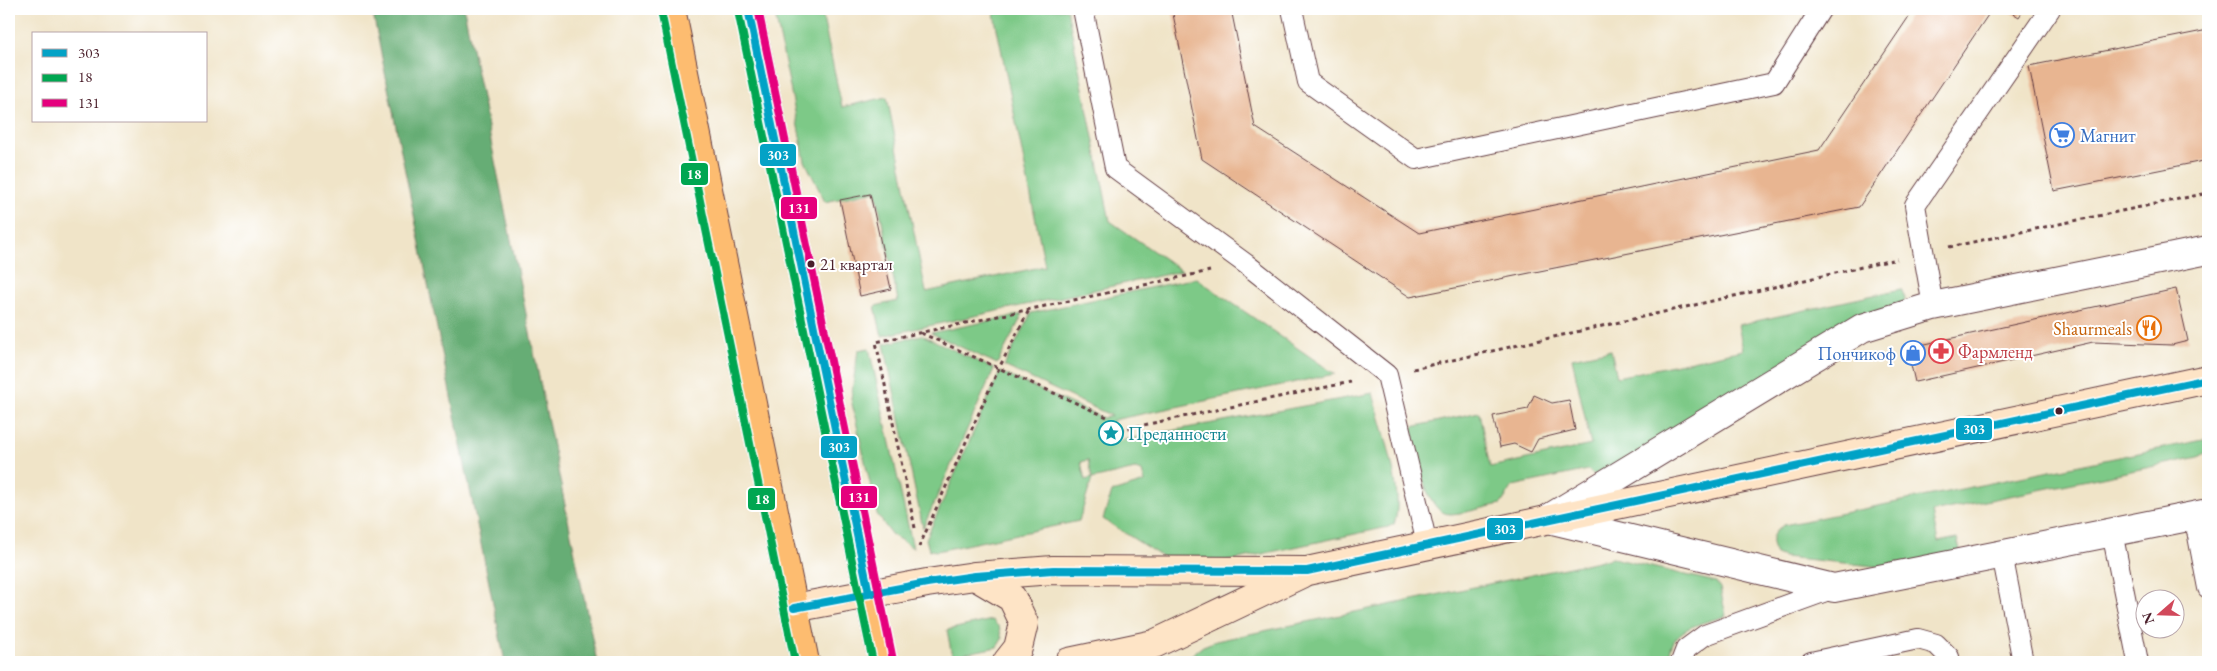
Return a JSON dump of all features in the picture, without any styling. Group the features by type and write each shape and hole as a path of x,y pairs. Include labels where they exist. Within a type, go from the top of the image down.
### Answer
{"main road":[{"path":"671,9 804,662"},
{"path":"748,9 883,662"},
{"path":"1070,662 1154,644 1307,571 2208,379"},
{"path":"794,608 869,593 975,576 1053,570 1307,571"},
{"path":"975,576 1012,598 1024,623 1018,648 1007,662"}],"street":[{"path":"1548,519 1862,328 1933,306 2208,250"},
{"path":"1548,519 1834,588 2201,514"}],"lane":[{"path":"1083,9 1115,168 1246,264 1387,375 1427,544"},
{"path":"1292,9 1308,82 1416,158 1774,83 1822,9"},
{"path":"1933,306 1915,205 2050,9"},
{"path":"2201,514 2208,588"},
{"path":"2112,532 2138,662"},
{"path":"2002,554 2023,662"},
{"path":"1681,662 1686,649 1705,635 1834,588"},
{"path":"1811,662 1918,639 1936,644 1949,657 1950,662"}],"path":[{"path":"1105,433 1387,375 1924,252 2208,193"},
{"path":"915,528 876,342 1246,264"},
{"path":"920,547 999,368 1029,309"},
{"path":"920,332 1107,418"}],"green space":[{"path":"372,9 464,9 597,662 505,662"},
{"path":"774,9 821,9 842,107 887,97 926,292 1045,266 993,9 1067,9 1110,221 1182,271 882,336 875,306 898,301 876,191 825,202 805,161"},
{"path":"1196,278 1335,374 1113,420 1117,441 1373,393 1395,478 1397,511 1394,524 1388,527 1201,567 1178,567 1103,519 1112,492 1145,482 1142,471 1135,469 1092,479 1079,521 937,551 929,550 926,539 1000,372 1103,418 1112,416 1004,366 1031,313","holes":["1088,460 1092,478 1085,480 1081,462"]},
{"path":"1901,289 1905,298 1904,303 1598,478 1588,470 1513,486 1501,504 1451,514 1442,512 1434,504 1428,493 1419,464 1412,427 1479,412 1490,467 1591,445 1572,358 1611,350 1617,377 1743,350 1738,325"},
{"path":"1023,314 997,364 931,333"},
{"path":"922,335 994,369 923,528 884,344"},
{"path":"869,348 913,548 891,534 877,514 851,399 858,350"},
{"path":"2208,439 2208,451 2199,457 1932,512 1938,542 1957,538 1960,551 1913,570 1784,557 1776,554 1772,545 1772,537 1784,525"},
{"path":"1613,558 1716,582 1720,588 1726,616 1687,629 1674,642 1670,651 1670,662 1182,662 1203,646 1216,641"},
{"path":"992,620 999,627 1002,639 997,647 952,656 947,630"}],"building":[{"path":"1172,9 1231,9 1255,127 1419,233 1819,150 1914,9 1992,9 1859,207 1410,297 1202,159"},
{"path":"2006,9 2024,9 2019,17"},
{"path":"2208,30 2208,160 2054,191 2029,66"},
{"path":"870,194 891,289 860,296 840,200"},
{"path":"2176,289 2188,341 2172,345 2093,342 1915,382 1907,348"},
{"path":"1534,395 1552,403 1569,400 1575,430 1538,439 1531,452 1514,444 1500,447 1493,416 1528,409"}],"transit line":[{"name":"303","path":"748,9 869,593"},
{"name":"131","path":"758,9 893,660"},
{"name":"18","path":"661,11 795,662"},
{"name":"18","path":"738,11 873,662"},
{"name":"303","path":"794,608 927,583 975,576 1053,570 1307,571 2208,379"}],"place":[{"name":"Магнит","path":"2062,135"},
{"name":"21 квартал","path":"811,264"},
{"name":"Shaurmeals","path":"2149,328"},
{"name":"Фармленд","path":"1941,351"},
{"name":"Пончикоф","path":"1913,353"},
{"name":"Преданности","path":"1111,433"}]}
